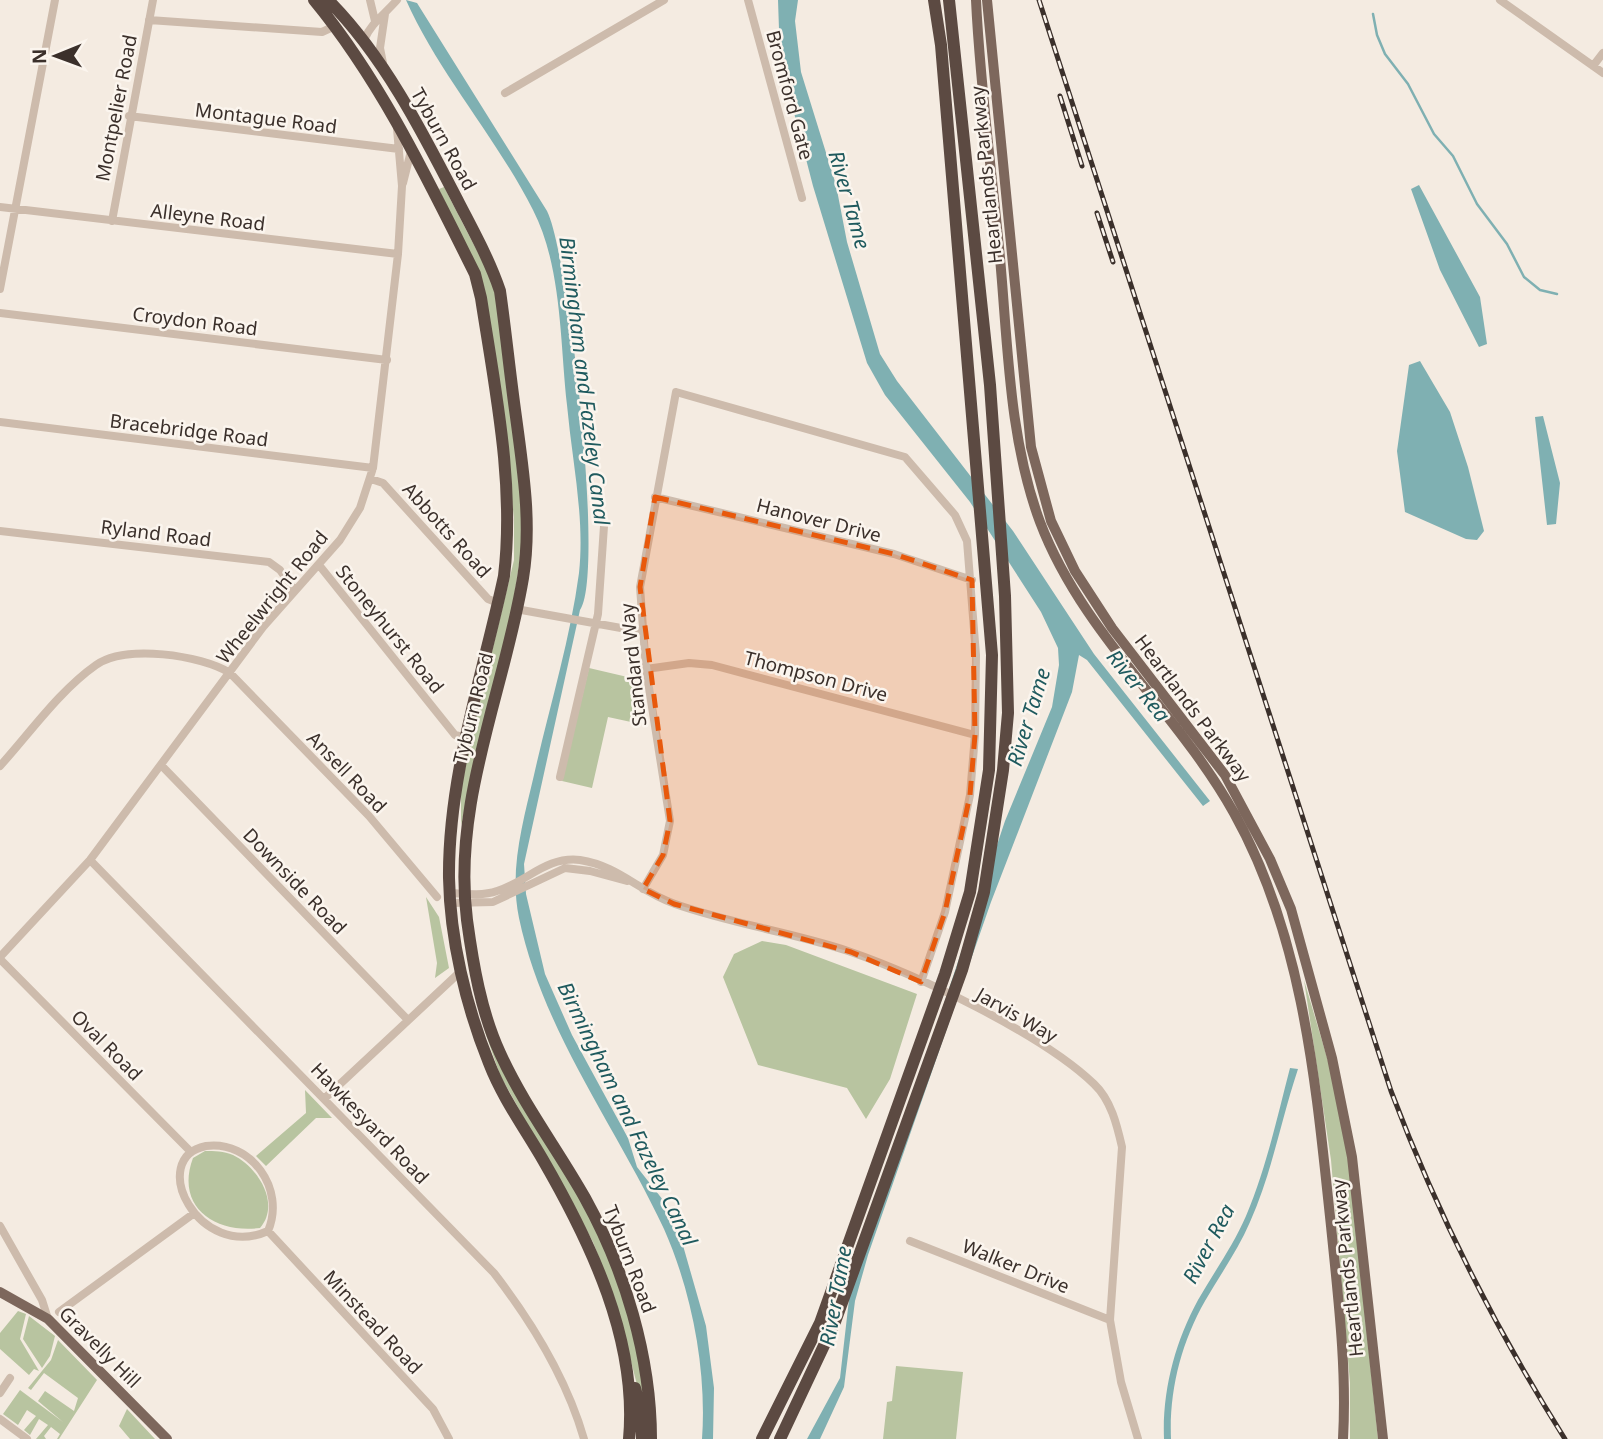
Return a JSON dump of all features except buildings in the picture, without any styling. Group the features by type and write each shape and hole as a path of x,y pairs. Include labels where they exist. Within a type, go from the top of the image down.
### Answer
{"highway":[{"name":"Tyburn Road","path":"314,0 357,55 393,119 405,150 424,174 475,274 481,298 507,500 508,547 499,603 467,738 455,811 451,898 461,971 490,1066 562,1192 589,1248 607,1295 626,1364 632,1415 629,1439"},
{"name":"Tyburn Road","path":"328,0 364,40 391,85 448,182 493,270 500,292 527,500 526,545 516,609 472,794 465,868 467,918 484,1008 499,1051 587,1201 626,1297 648,1377 650,1439"},
{"path":"762,1439 820,1323 941,986 970,892 989,770 992,655 985,546 941,45 934,0"},
{"path":"780,1439 835,1322 962,970 984,892 1003,770 1008,713 1005,596 990,385 949,0"},
{"path":"364,40 363,51 386,97 393,119"},
{"path":"391,85 413,136 405,150"},
{"path":"626,1364 640,1407 642,1439"}],"main road":[{"name":"Heartlands Parkway","path":"976,0 1015,417 1029,487 1040,522 1068,581 1104,636 1212,778 1234,814 1265,876 1293,963 1313,1071 1337,1295 1346,1400 1343,1439"},
{"name":"Heartlands Parkway","path":"987,0 1031,447 1040,485 1062,547 1081,581 1112,628 1225,775 1270,859 1291,909 1332,1058 1352,1157 1383,1439"},
{"name":"Gravelly Hill","path":"0,1292 48,1319 167,1439"}],"street":[{"path":"0,289 55,0"},
{"name":"Montpelier Road","path":"112,221 129,116 153,0"},
{"path":"370,0 374,22"},
{"path":"505,93 664,0"},
{"name":"Bromford Gate","path":"748,0 802,198"},
{"path":"1500,0 1603,73"},
{"path":"364,40 374,22 385,15 395,2"},
{"path":"385,15 380,48 391,85"},
{"path":"149,20 322,32 335,26"},
{"path":"1593,66 1603,53"},
{"name":"Montague Road","path":"129,116 405,150"},
{"name":"Wheelwright Road","path":"402,186 407,173 405,150"},
{"name":"Wheelwright Road","path":"0,958 90,860 263,626 319,565 349,526 371,479 373,468 398,254 405,150"},
{"path":"407,173 417,171 424,174"},
{"name":"Alleyne Road","path":"0,206 398,254"},
{"name":"Croydon Road","path":"0,313 387,360"},
{"name":"Standard Way","path":"643,889 663,855 670,821 646,669 640,587 676,392 905,457 955,515 967,541 972,580"},
{"name":"Bracebridge Road","path":"0,422 373,468"},
{"name":"Abbotts Road","path":"371,479 383,483 488,599 499,603"},
{"name":"Hanover Drive","path":"656,497 894,554 972,580"},
{"path":"560,777 597,622 604,526"},
{"name":"Ryland Road","path":"0,531 269,562 280,569 295,591"},
{"name":"Stoneyhurst Road","path":"319,565 454,734 467,738"},
{"path":"921,982 945,912 970,795 975,735 976,655 972,580"},
{"path":"516,609 643,632"},
{"path":"0,766 75,682 102,661 163,654 201,659 230,673"},
{"name":"Thompson Drive","path":"646,669 690,663 712,664 975,735"},
{"name":"Ansell Road","path":"230,673 369,816 437,897"},
{"name":"Downside Road","path":"160,765 407,1019"},
{"name":"Hawkesyard Road","path":"90,860 500,1280 554,1370 573,1407 584,1439"},
{"path":"465,868 471,883 484,893"},
{"name":"Jarvis Way","path":"466,898 484,893 505,893 534,876 565,868 630,881 674,904 851,952 921,982 1007,1024 1090,1081 1096,1086 1115,1119 1122,1146 1110,1320 1121,1382 1138,1439"},
{"path":"467,918 505,893"},
{"path":"451,898 493,902"},
{"name":"Oval Road","path":"0,958 191,1152"},
{"path":"324,1099 461,971"},
{"path":"223,1146 238,1151 262,1171 273,1192 268,1231 250,1237 226,1235 193,1214 180,1178 184,1157 197,1147 223,1146"},
{"path":"59,1312 193,1214"},
{"path":"0,1226 41,1300 48,1319"},
{"name":"Minstead Road","path":"268,1231 433,1409 449,1439"},
{"name":"Walker Drive","path":"910,1241 1110,1320"},
{"path":"10,1378 1,1391 12,1396"},
{"path":"0,1419 27,1439"}],"highlighted area":[{"path":"655,497 894,554 972,580 975,735 970,795 945,912 921,982 851,952 674,904 643,889 663,855 670,821 640,587"}],"green space":[{"path":"444,187 492,280 500,315 522,503 523,537 513,605 461,825 461,789 471,739 514,560 514,517 484,287 439,189"},
{"path":"589,668 636,679 631,722 608,717 592,788 562,781"},
{"path":"426,897 439,917 449,968 435,978 437,963"},
{"path":"762,941 786,945 917,994 890,1079 866,1119 847,1088 758,1065 723,977 734,954"},
{"path":"1304,980 1331,1071 1349,1160 1378,1439 1350,1439 1350,1383 1331,1160"},
{"path":"484,1029 563,1165 610,1260 627,1310 639,1360 644,1412 615,1299 593,1242 500,1075"},
{"path":"305,1090 332,1118 316,1118 266,1166 256,1156 306,1113"},
{"path":"205,1151 233,1155 251,1168 258,1177 264,1187 268,1208 260,1228 243,1229 214,1221 194,1203 189,1190 189,1175 193,1158"},
{"path":"18,1311 26,1314 20,1339 39,1371 34,1369 29,1375 0,1349 0,1333"},
{"path":"29,1316 55,1336 50,1356 42,1368 23,1339"},
{"path":"58,1340 97,1380 59,1439 60,1434 51,1427 44,1436 46,1439 36,1439 48,1425 39,1419 30,1435 24,1430 36,1416 27,1410 18,1425 3,1414 20,1390 63,1422 38,1401 45,1391 74,1411 78,1398 44,1373 31,1390 28,1388 51,1360"},
{"path":"896,1366 963,1372 956,1439 883,1439 887,1402 892,1401"},
{"path":"127,1409 155,1439 130,1439 119,1426"}],"water":[{"path":"406,0 417,3 547,211 556,239 574,347 581,414 586,480 587,585 524,864 526,894 545,974 572,1035 628,1138 637,1167 674,1214 706,1326 714,1388 713,1439 702,1439 700,1359 690,1305 674,1253 645,1191 582,1078 545,1000 530,960 516,900 516,864 522,828 570,624 579,573 579,510 558,305 550,255 533,210 518,183 435,54"},
{"path":"778,0 798,0 795,21 801,72 836,185 847,242 880,354 897,381 1013,531 1094,654 1210,801 1203,806 1087,660 1079,655 1072,692 991,902 868,1255 855,1301 844,1387 820,1439 807,1439 840,1378 851,1282 1005,821 1052,707 1059,665 1058,648 1041,612 970,502 885,395 867,363 813,186 780,59"},
{"path":"1419,185 1480,297 1487,344 1479,347 1440,270 1411,189"},
{"path":"1420,361 1450,412 1468,467 1484,531 1477,540 1466,539 1405,512 1397,451 1409,365"},
{"path":"1543,416 1560,483 1556,524 1547,525 1535,417"},
{"path":"1290,1068 1298,1069 1258,1203 1189,1334 1175,1385 1171,1439 1164,1439 1165,1403 1177,1350 1198,1300 1246,1216 1265,1162"}],"waterway":[{"path":"1373,14 1377,35 1385,54 1408,84 1434,134 1453,156 1477,204 1507,244 1524,277 1540,290 1557,294"}],"railway":[{"path":"1039,0 1391,1091 1428,1181 1469,1269 1515,1355 1565,1439"},
{"path":"1060,96 1082,166"},
{"path":"1097,213 1113,262"}],"water label":[{"name":"River Tame","path":"849,200"},
{"name":"Birmingham and Fazeley Canal","path":"584,381"},
{"name":"River Rea","path":"1138,686"},
{"name":"River Tame","path":"1029,717"},
{"name":"Birmingham and Fazeley Canal","path":"627,1114"},
{"name":"River Rea","path":"1209,1244"},
{"name":"River Tame","path":"836,1296"}]}
